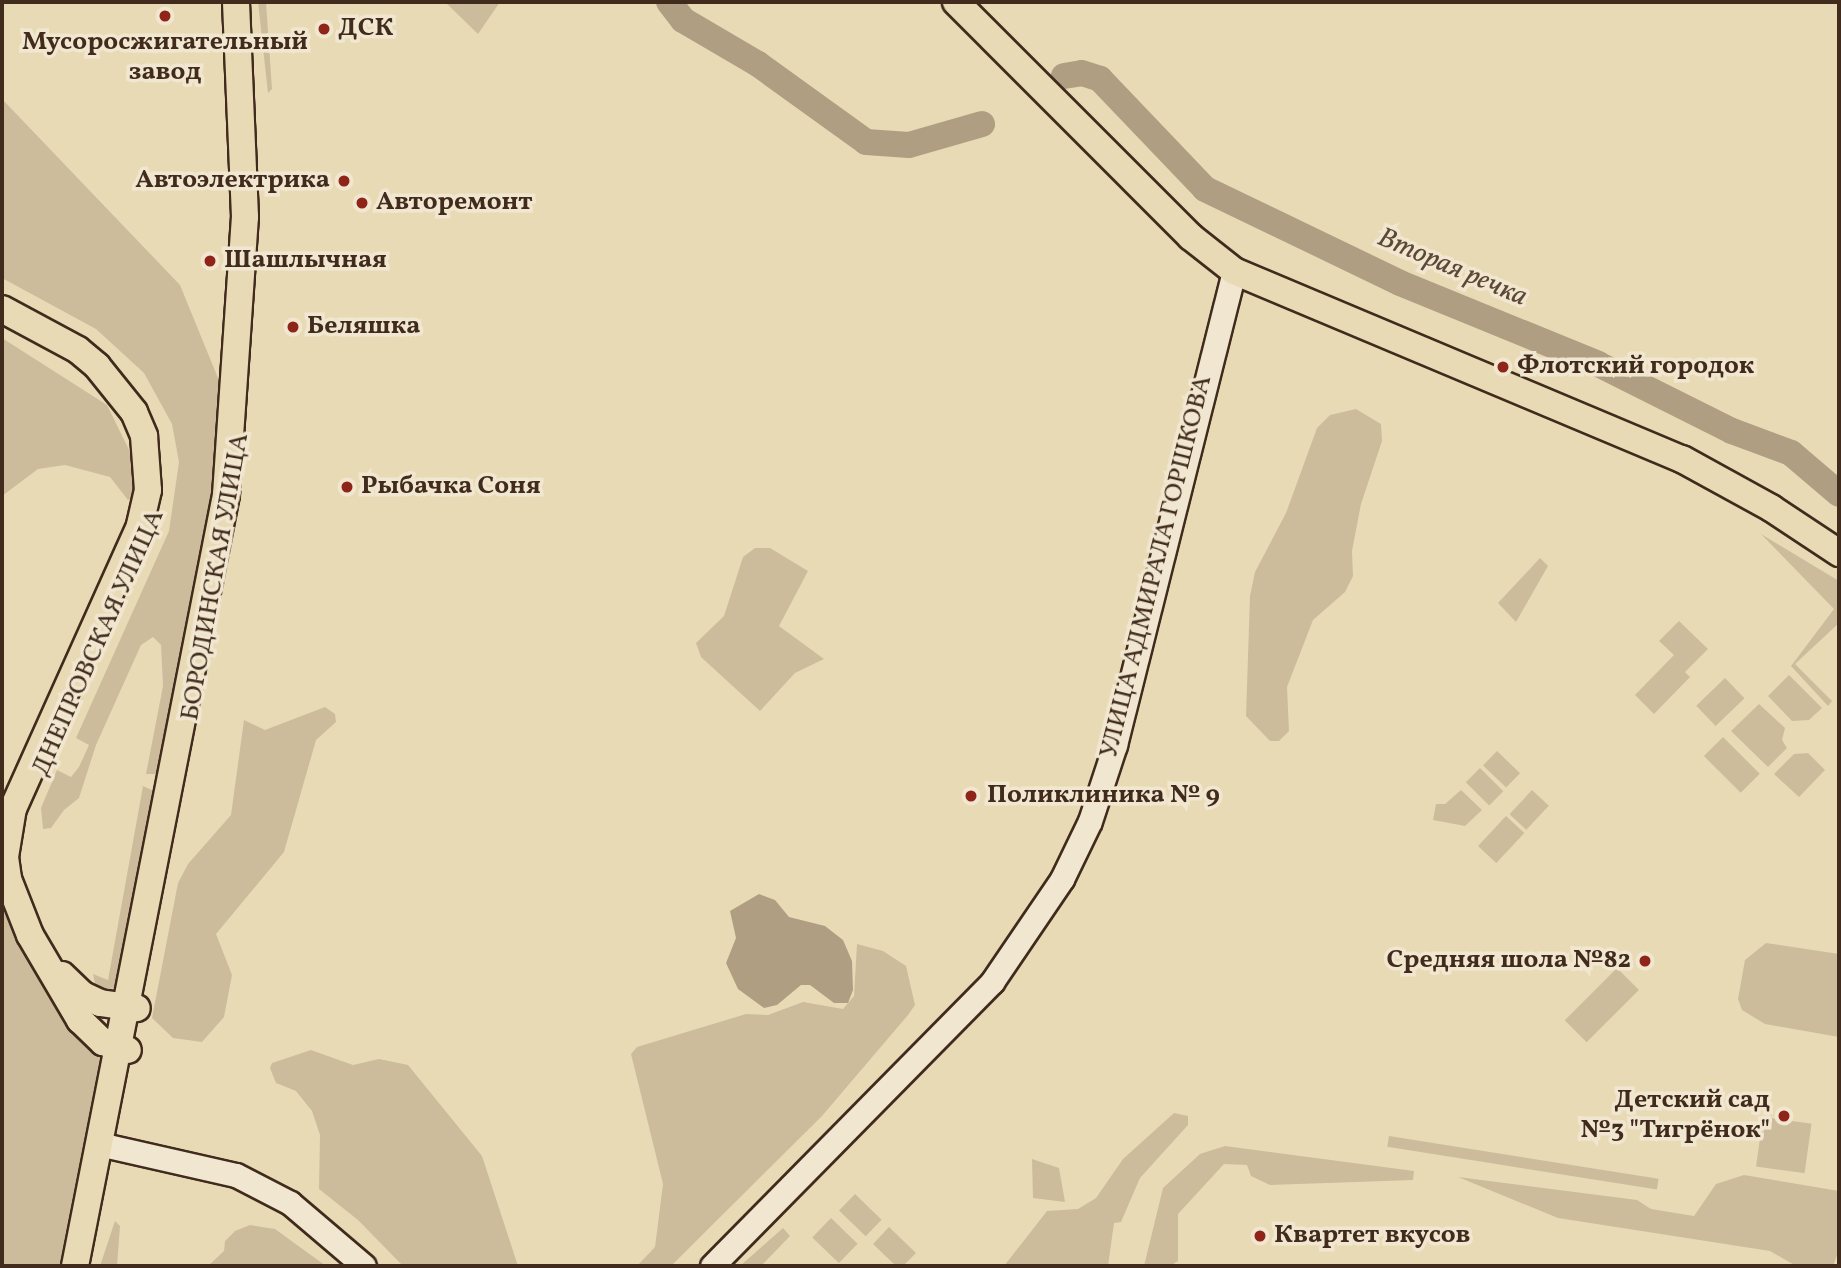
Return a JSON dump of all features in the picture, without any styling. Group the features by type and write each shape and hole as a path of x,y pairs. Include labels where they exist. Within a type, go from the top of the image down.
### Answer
{"main road":[{"name":"БОРОДИНСКАЯ УЛИЦА","path":"132,1007 226,495 244,217 236,2"},
{"name":"БОРОДИНСКАЯ УЛИЦА","path":"104,1145 230,519 243,424 254,154 245,2"},
{"path":"956,2 1191,237 1234,271 1682,459 1771,508 1839,553"},
{"name":"УЛИЦА АДМИРАЛА ГОРШКОВА","path":"712,1266 992,982 1036,924 1062,879 1090,821 1115,745 1234,271"},
{"name":"ДНЕПРОВСКАЯ УЛИЦА","path":"2,295 86,340 132,383 159,429 164,463 157,524 20,823 18,878 25,905 60,973 83,995 132,1007"},
{"name":"ДНЕПРОВСКАЯ УЛИЦА","path":"2,309 78,350 97,366 134,412 146,449 148,490 141,526 13,808 6,838 8,879 17,908 36,950 90,1034 123,1049"},
{"path":"75,1266 104,1145"},
{"path":"86,1266 104,1145"},
{"path":"104,1145 236,1175 290,1203 364,1266"}],"shaded area":[{"path":"258,2 266,2 272,89 268,93"},
{"path":"445,2 500,2 478,34"},
{"path":"2,99 180,285 220,383 223,418 214,499 162,774 146,774 163,686 161,645 153,637 141,645 96,745 79,798 64,810 51,828 43,829 41,808 57,770 71,777 79,767 89,745 76,738 169,531 179,462 172,424 144,373 96,329 2,278"},
{"path":"2,338 107,405 134,460 132,498 128,500 110,477 65,465 38,469 2,496"},
{"path":"1356,409 1381,424 1382,441 1361,504 1352,551 1353,576 1345,592 1313,620 1287,687 1289,731 1279,741 1270,741 1246,716 1250,596 1255,572 1286,513 1317,428 1330,415"},
{"path":"1761,534 1839,581 1839,623 1795,664 1832,701 1828,706 1791,666 1834,609"},
{"path":"755,548 770,548 808,571 779,626 824,659 795,673 760,711 701,657 696,643 724,616 743,557"},
{"path":"1540,558 1548,566 1516,622 1498,603"},
{"path":"1679,621 1708,649 1685,672 1690,677 1654,714 1635,695 1674,655 1659,641"},
{"path":"1789,675 1822,708 1809,720 1792,721 1768,696"},
{"path":"1725,678 1744,698 1716,726 1696,706"},
{"path":"1759,704 1785,728 1782,740 1787,748 1768,767 1731,731"},
{"path":"325,707 335,714 336,722 316,740 284,852 216,934 232,975 224,1017 202,1042 173,1038 152,1018 178,883 188,864 231,815 244,720 265,730"},
{"path":"1723,737 1760,774 1741,793 1704,756"},
{"path":"1497,751 1520,773 1506,788 1483,765"},
{"path":"1808,753 1825,770 1799,797 1774,774 1794,754"},
{"path":"1480,768 1503,791 1489,805 1466,782"},
{"path":"143,786 156,792 118,987 103,991 96,988 93,974 108,980"},
{"path":"1461,790 1482,810 1465,826 1433,820 1436,804 1445,804"},
{"path":"1532,790 1549,806 1526,830 1509,814"},
{"path":"1506,816 1524,833 1496,863 1478,846"},
{"path":"759,894 775,900 789,917 825,926 843,940 852,961 853,990 848,1003 834,1003 810,985 801,985 777,1005 764,1008 738,989 726,963 736,938 730,911"},
{"path":"2,910 111,1067 65,1266 2,1266"},
{"path":"1766,943 1839,954 1839,1037 1765,1024 1742,1010 1738,999 1745,960"},
{"path":"857,944 883,951 906,966 915,1005 822,1116 671,1266 637,1266 655,1247 663,1184 631,1054 637,1047 746,1014 768,1015 803,1002 843,1009 854,996"},
{"path":"1617,968 1639,990 1587,1042 1565,1020"},
{"path":"311,1050 353,1065 379,1059 408,1065 482,1156 518,1266 403,1266 358,1220 319,1189 320,1135 312,1111 296,1091 276,1083 270,1068 272,1063"},
{"path":"1174,1113 1188,1116 1188,1125 1140,1178 1121,1222 1114,1223 1108,1266 1004,1266 1047,1211 1078,1209 1096,1198 1123,1159"},
{"path":"1763,1117 1812,1124 1805,1173 1756,1167"},
{"path":"1389,1136 1659,1179 1657,1190 1387,1147"},
{"path":"1225,1146 1414,1171 1413,1180 1270,1185 1251,1176 1247,1165 1224,1164 1178,1214 1178,1261 1170,1266 1144,1266 1163,1188 1200,1154"},
{"path":"1032,1159 1059,1168 1065,1202 1033,1198"},
{"path":"1744,1175 1839,1191 1839,1250 1833,1266 1796,1266 1770,1251 1558,1218 1458,1177 1637,1200 1651,1209 1694,1216 1716,1184"},
{"path":"855,1194 882,1220 866,1236 839,1211"},
{"path":"831,1218 858,1244 839,1263 812,1237"},
{"path":"115,1221 120,1226 117,1266 100,1266"},
{"path":"250,1225 275,1229 326,1266 208,1266 224,1251 225,1241 235,1231"},
{"path":"889,1227 916,1253 903,1266 896,1266 873,1244"},
{"path":"783,1228 790,1236 761,1266 740,1266"}],"waterway":[{"name":"Вторая речка","path":"669,2 683,20 758,64 866,142 909,145 982,124"},
{"name":"Вторая речка","path":"1064,76 1082,73 1100,79 1205,189 1400,283 1598,364 1732,431 1791,453 1839,494"}],"place":[{"name":"Мусоросжигательный завод","path":"165,16"},
{"name":"ДСК","path":"324,29"},
{"name":"Автоэлектрика","path":"344,181"},
{"name":"Авторемонт","path":"362,203"},
{"name":"Шашлычная","path":"210,261"},
{"name":"Беляшка","path":"293,327"},
{"name":"Флотский городок","path":"1503,367"},
{"name":"Рыбачка Соня","path":"347,487"},
{"name":"Поликлиника № 9","path":"971,796"},
{"name":"Средняя шола №82","path":"1645,961"},
{"name":"Детский сад №3 \"Тигрёнок\"","path":"1784,1116"},
{"name":"Квартет вкусов","path":"1260,1236"}]}
